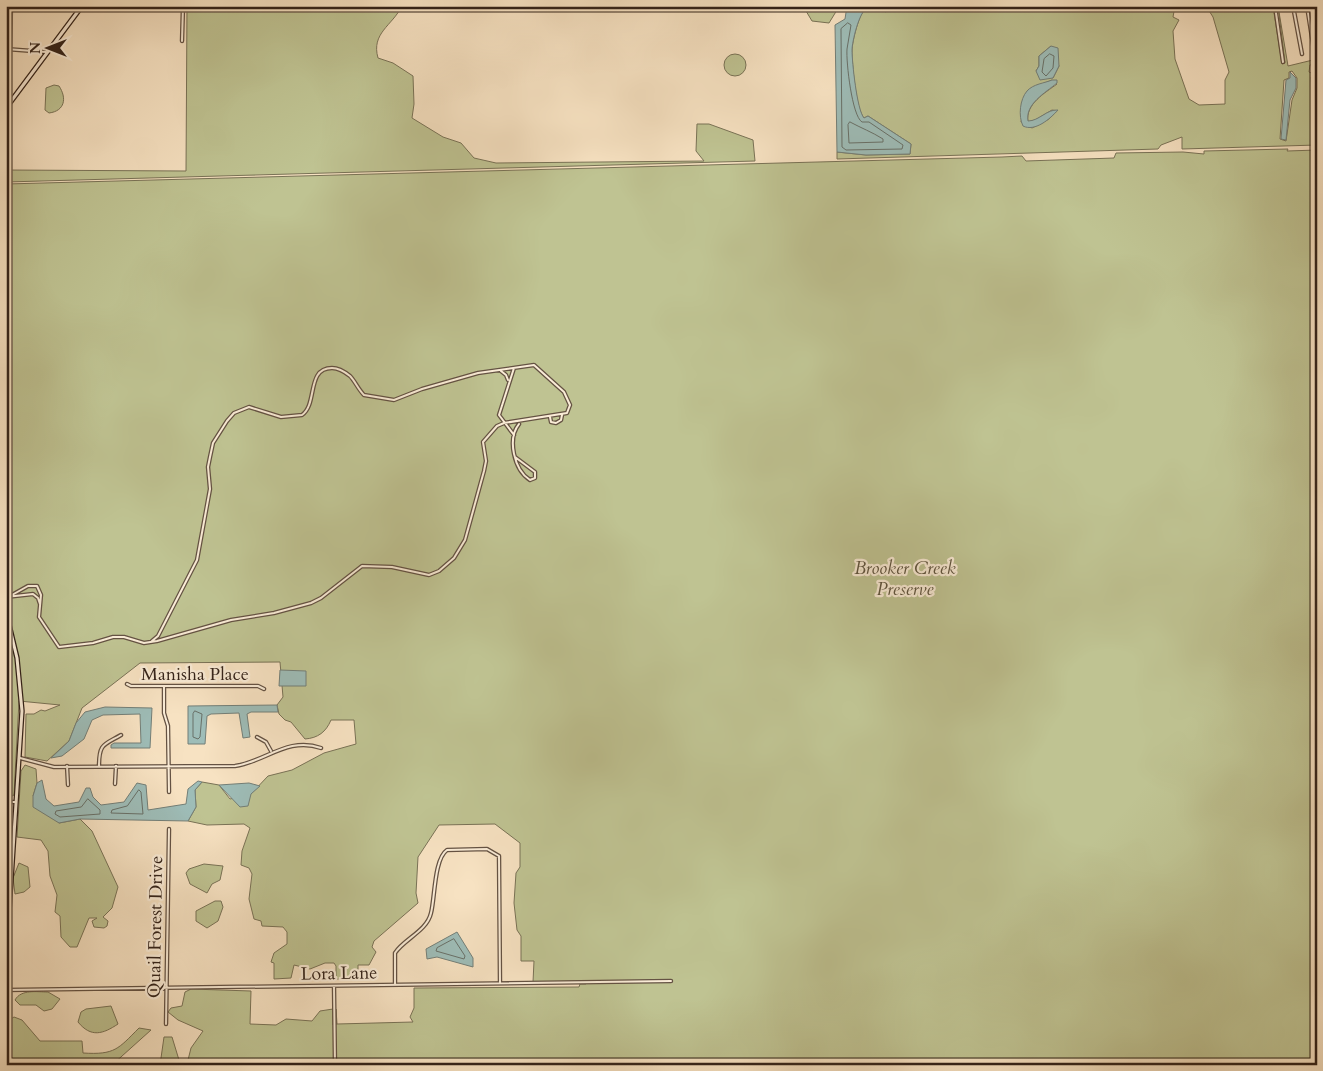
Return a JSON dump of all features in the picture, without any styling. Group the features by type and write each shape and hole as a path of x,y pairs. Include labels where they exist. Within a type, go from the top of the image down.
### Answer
{"main road":[{"path":"6,108 82,6"},
{"path":"6,612 20,681 22,723 6,958"}],"street":[{"path":"10,49 11,6"},
{"path":"182,41 183,6"},
{"path":"1275,6 1283,62"},
{"path":"1293,6 1302,54"},
{"path":"1307,6 1314,51"},
{"path":"1308,10 1317,9"},
{"path":"6,49 48,53"},
{"path":"40,590 39,617 59,647 93,643 113,637 124,637 139,642 152,641 244,617 274,614 311,603 331,590 359,566 392,567 429,574 439,571 458,554 467,533 486,464 482,443 497,426 504,423 521,422 569,412 570,405 564,392 536,366 478,373 390,400 364,395 349,375 338,369 329,368 322,370 316,377 309,405 302,415 280,417 249,407 234,413 212,445 208,467 210,483 205,509 206,522 199,542 197,560 160,632 152,641"},
{"path":"514,368 499,415 514,435 515,457 520,471 530,480 535,478 535,472 515,457"},
{"path":"499,370 506,374 508,383"},
{"path":"550,417 553,422 558,422 561,420 561,414"},
{"path":"514,435 521,422"},
{"path":"6,597 31,585 40,590"},
{"path":"12,595 35,595 40,590"},
{"path":"20,591 21,595"},
{"path":"35,595 40,605"},
{"path":"160,632 161,636 166,638"},
{"name":"Manisha Place","path":"127,684 131,686 258,686 264,689"},
{"path":"164,686 169,792"},
{"path":"99,766 99,753 102,748 109,740 122,735"},
{"path":"257,738 266,742 272,752"},
{"path":"20,758 54,767 235,766 248,764 272,752 292,745 314,745 321,748"},
{"path":"67,766 68,785"},
{"path":"115,784 116,766"},
{"path":"6,802 17,802"},
{"name":"Quail Forest Drive","path":"166,1024 169,829"},
{"path":"395,985 395,953 424,926 431,915 440,860 443,853 447,850 487,849 497,853 500,861 500,984"},
{"name":"Lora Lane","path":"6,990 167,986 334,986 671,981"},
{"path":"334,986 335,1065"}],"green space":[{"path":"187,6 402,6 377,42 378,58 393,63 413,76 414,104 412,118 443,137 461,143 474,158 496,163 704,161 696,151 697,124 709,124 753,140 755,161 6,182 6,170 186,171"},
{"path":"803,6 835,6 837,10 829,23 812,21"},
{"path":"874,6 888,11 892,6 1135,6 1136,8 1175,6 1173,17 1179,20 1173,31 1175,59 1189,99 1199,105 1225,104 1225,80 1229,72 1213,17 1206,6 1273,6 1282,64 1285,63 1278,6 1288,66 1317,59 1317,63 1310,65 1309,72 1317,75 1311,77 1312,90 1317,90 1317,145 1182,149 1182,137 1161,145 1158,149 837,159 837,152 866,155 910,154 911,144 868,116 864,118 859,106 855,86 852,47 856,28 863,11","holes":["1051,46 1059,66 1053,78 1036,71 1039,66 1039,56","1292,71 1297,78 1297,88 1292,100 1286,141 1280,139 1284,80 1289,78 1289,72","1052,80 1057,84 1033,104 1028,116 1028,122 1052,110 1057,111 1049,119 1032,128 1021,122 1028,90"]},
{"path":"735,54 743,57 746,65 743,73 735,76 727,73 724,65 727,57"},
{"path":"54,85 59,86 64,99 58,110 49,113 45,110 46,88"},
{"name":"Brooker Creek Preserve","path":"1288,149 1287,151 1317,150 1317,1065 160,1065 164,1037 172,1037 179,1060 188,1060 191,1048 203,1031 178,1020 168,1012 171,1008 182,1006 185,992 191,989 251,991 250,1024 276,1025 286,1019 312,1021 320,1011 333,1009 333,1025 336,1025 336,1009 337,1024 413,1022 410,1017 414,1008 414,988 579,987 580,984 586,984 587,981 533,982 534,961 521,961 521,936 517,930 514,903 516,873 520,867 520,843 495,824 439,825 418,857 416,893 418,903 374,941 372,947 376,952 369,965 358,965 358,979 336,979 336,966 334,963 325,963 310,969 294,965 291,978 274,979 274,963 271,962 274,953 287,944 287,932 283,927 262,926 261,921 254,919 249,899 252,874 249,868 241,865 242,851 250,828 244,824 207,825 188,821 196,807 195,790 202,782 219,785 230,799 251,794 268,776 292,770 324,753 356,744 354,720 331,720 321,734 305,739 291,722 285,720 279,714 277,705 283,697 280,662 140,663 82,708 69,741 47,761 25,757 26,714 34,714 60,705 19,701 14,795 6,799 6,184 1022,156 1026,161 1114,158 1116,153 1183,152 1204,154 1204,151"},
{"path":"25,765 36,769 37,783 33,796 59,823 80,819 92,831 118,887 112,908 103,917 108,921 107,926 104,928 94,927 92,921 97,918 89,918 77,947 70,947 61,937 60,916 55,912 57,895 50,876 48,851 41,840 17,837 21,771"},
{"path":"19,863 28,867 30,887 24,892 15,894 13,878"},
{"path":"204,864 223,866 220,880 212,884 207,893 190,884 186,873 189,869"},
{"path":"215,901 221,901 223,907 218,921 207,928 196,921 196,911"},
{"path":"48,992 60,999 52,1009 44,1011 36,1005 20,1005 15,1000 18,996 25,993"},
{"path":"111,1006 118,1024 107,1030 97,1033 92,1032 78,1022 81,1012 86,1009"},
{"path":"14,1017 22,1020 40,1041 82,1041 83,1053 109,1052 120,1046 139,1028 151,1030 112,1065 6,1065 6,1022"}],"water":[{"path":"847,6 874,6 869,7 861,15 852,46 859,106 864,118 868,116 911,144 910,154 866,155 837,152 835,25 845,19"},
{"path":"874,6 892,6 886,12 882,8"},
{"path":"1051,46 1058,48 1059,66 1053,78 1040,80 1036,71 1039,66 1039,56"},
{"path":"1290,72 1296,78 1296,88 1290,100 1286,140 1281,139 1286,80 1290,78"},
{"path":"1057,80 1057,83 1033,104 1028,115 1028,121 1050,111 1058,110 1047,121 1037,126 1023,126 1020,113 1021,103 1025,94 1032,87"},
{"path":"280,670 306,671 306,686 279,686"},
{"path":"277,705 278,712 251,712 247,714 250,737 243,738 239,713 211,714 207,716 205,744 188,744 188,706"},
{"path":"105,707 152,708 150,748 111,748 111,745 114,743 141,743 140,714 103,715 92,720 84,739 62,756 51,758 69,741 76,723 85,712"},
{"path":"42,780 46,799 54,806 79,802 86,788 90,788 93,797 101,805 124,802 137,783 146,785 148,810 186,804 188,789 198,781 202,782 195,790 196,807 188,821 80,819 59,823 33,807 33,796 37,783"},
{"path":"249,783 260,786 251,794 248,806 240,807 219,785"},
{"path":"457,932 473,958 473,967 437,957 427,959 426,949"}]}
